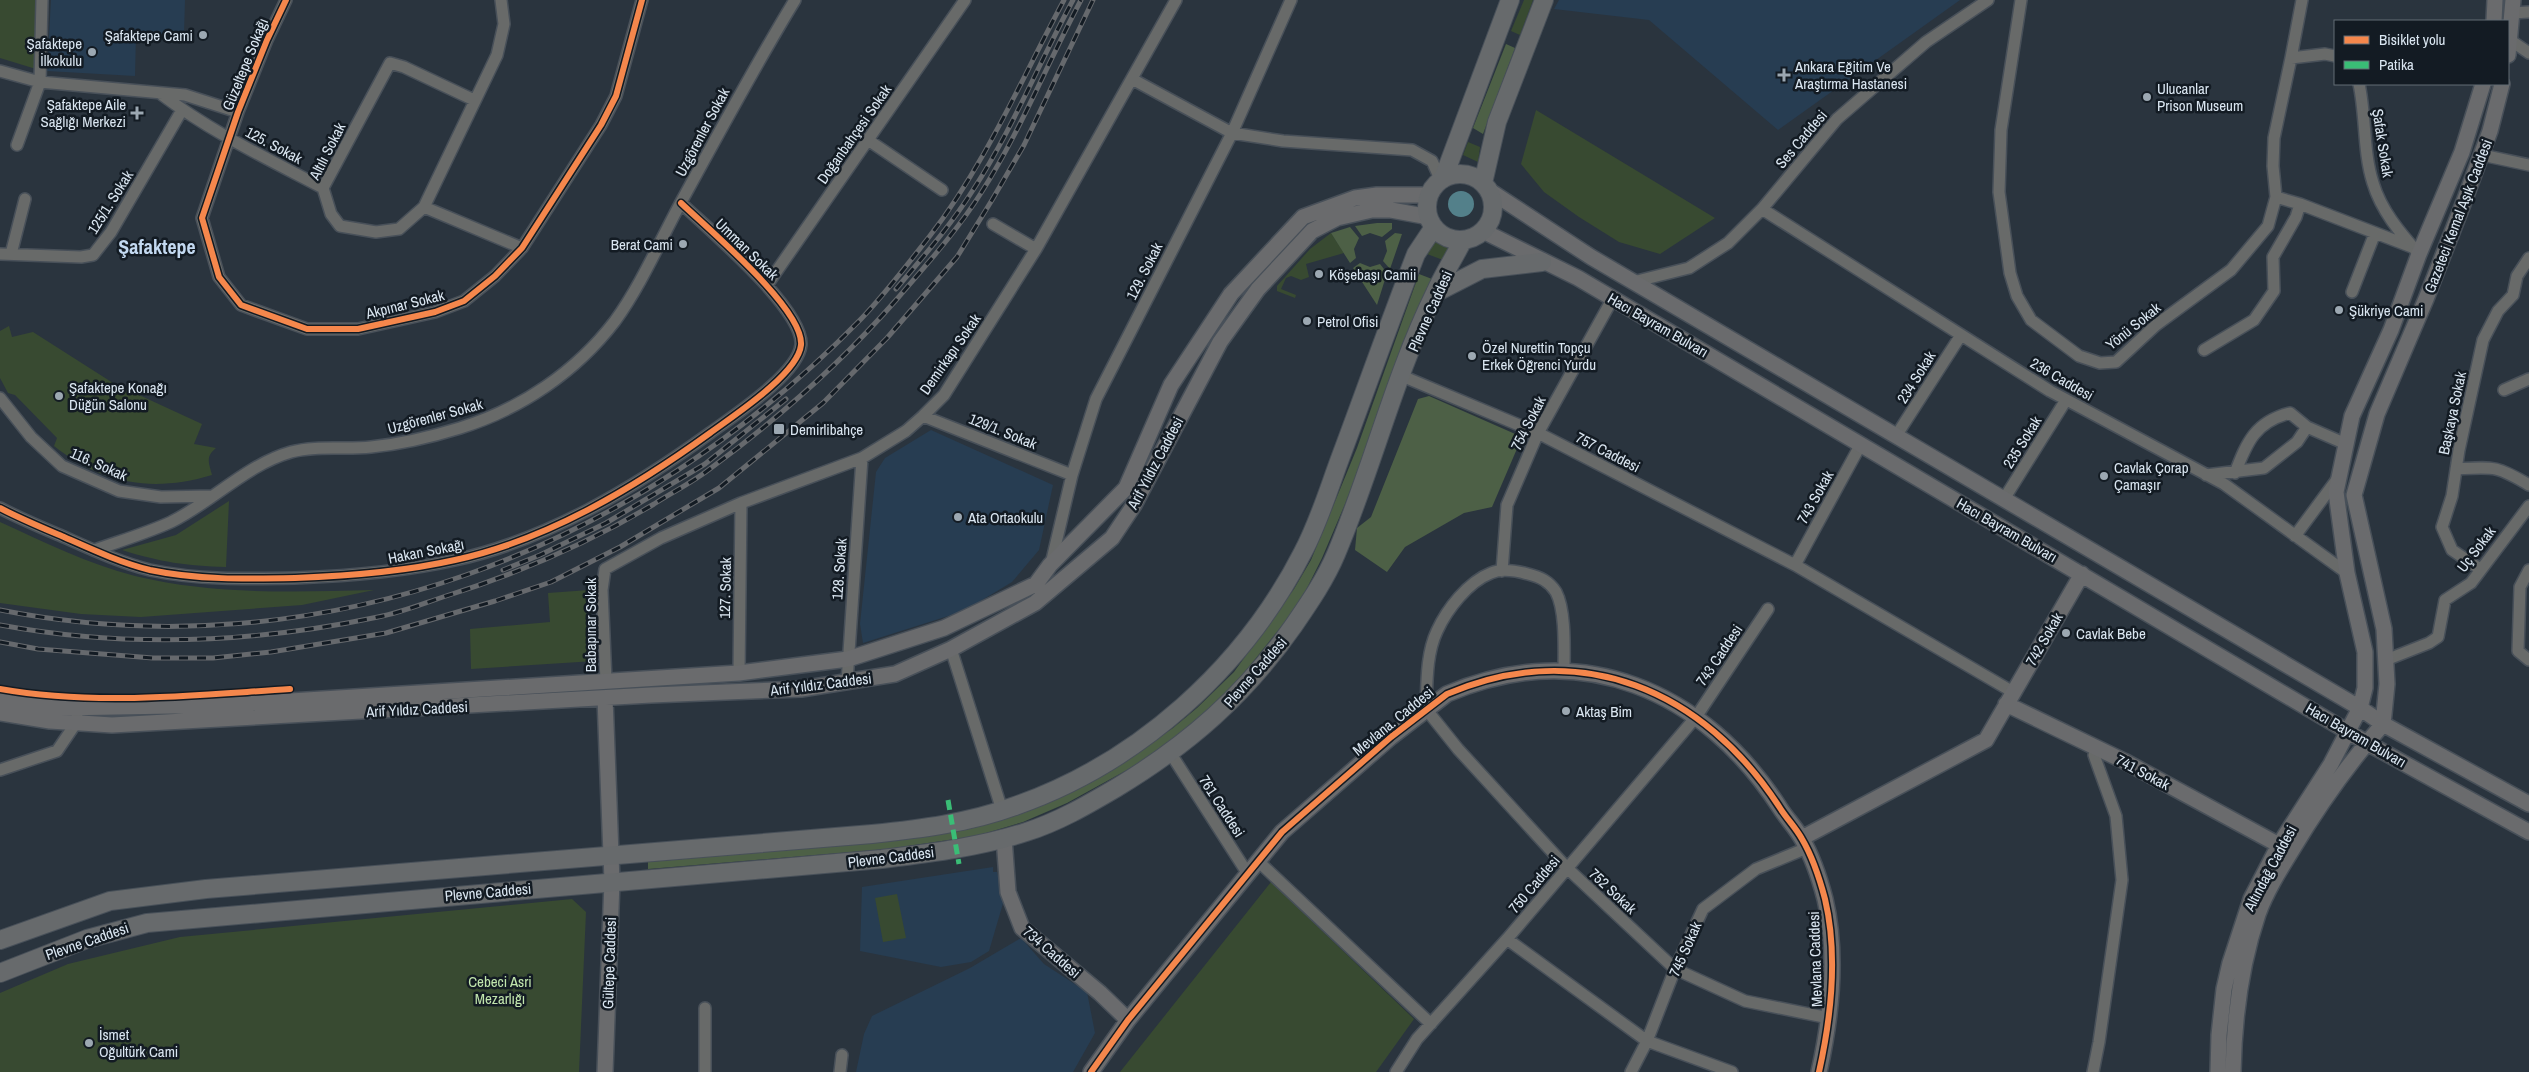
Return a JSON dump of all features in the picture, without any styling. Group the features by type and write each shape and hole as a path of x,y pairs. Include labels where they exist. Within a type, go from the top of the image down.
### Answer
{"main road":[{"path":"1510,0 1442,180 1430,195 1427,206 1431,222 1442,234 1452,239 1474,238 1483,231 1493,212 1486,187 1497,122 1544,0"},
{"path":"2494,20 2495,0"},
{"path":"2509,47 2513,6"},
{"name":"Gazeteci Kemal Aşık Caddesi","path":"2360,708 2365,688 2365,652 2348,573 2336,492 2352,416 2391,330 2416,251 2462,152 2483,85"},
{"name":"Gazeteci Kemal Aşık Caddesi","path":"2383,724 2387,684 2384,629 2354,496 2377,414 2426,299 2482,154 2502,85"},
{"path":"1442,180 1453,175 1464,174 1474,177 1486,187"},
{"name":"Hacı Bayram Bulvarı","path":"1486,187 1633,282 2360,708 2383,724 2529,804"},
{"name":"Arif Yıldız Caddesi","path":"0,713 78,715 739,673 848,659 944,628 1036,584 1050,565 1126,488 1171,385 1231,294 1303,217 1356,198 1377,194 1430,195"},
{"name":"Arif Yıldız Caddesi","path":"0,700 60,708 112,725 801,689 894,674 951,649 1035,603 1112,538 1134,504 1220,342 1258,289 1312,231 1337,218 1372,210 1391,210 1431,222"},
{"name":"Plevne Caddesi","path":"0,940 110,901 138,896 881,833 951,823 1002,810 1053,791 1107,762 1145,737 1196,696 1222,670 1287,581 1312,532 1416,254 1431,222"},
{"name":"Hacı Bayram Bulvarı","path":"1483,231 1542,262 1578,278 2366,743 2529,832"},
{"name":"Plevne Caddesi","path":"0,973 87,939 147,923 612,881 882,859 934,852 1004,838 1027,832 1079,810 1171,754 1199,732 1250,682 1271,658 1314,595 1336,555 1434,293 1463,240"},
{"path":"1434,293 1482,269 1542,262"},
{"name":"742 Sokak","path":"2009,698 2082,574"},
{"name":"Mevlana. Caddesi","path":"1091,1072 1128,1020 1282,832 1447,694 1488,680 1531,672 1564,672 1631,683 1672,701 1696,717 1732,747 1763,781 1804,843"},
{"name":"Gültepe Caddesi","path":"606,698 612,881 606,1072"},
{"name":"745 Sokak","path":"1804,843 1986,740 2009,698"},
{"name":"741 Sokak","path":"2009,698 2278,845"},
{"name":"Altındağ Caddesi","path":"2218,1072 2219,1035 2230,963 2251,899 2278,845 2330,764 2360,708"},
{"name":"Altındağ Caddesi","path":"2233,1072 2241,982 2258,914 2274,879 2340,775 2383,724"},
{"name":"734 Caddesi","path":"1004,838 1008,892 1022,928 1100,993 1128,1020"},
{"name":"Mevlana Caddesi","path":"1804,843 1825,897 1831,957 1829,1018 1819,1072"}],"street":[{"path":"17,145 40,82 42,0"},
{"name":"Güzeltepe Sokağı","path":"229,138 267,40 286,0"},
{"name":"Altılı Sokak","path":"474,100 404,67 390,63 323,188 331,214 340,226 376,232 400,229 424,207 497,55 504,24 501,0"},
{"name":"Akpınar Sokak","path":"229,138 202,218 219,277 241,305 307,329 358,329 435,312 464,301 495,276 522,248 586,151 612,103 642,0"},
{"name":"Uzgörenler Sokak","path":"95,550 171,522 266,462 290,452 312,449 370,447 409,441 461,428 504,411 546,388 580,358 614,321 644,273 752,72 795,0"},
{"name":"Demirkapı Sokak","path":"605,569 661,538 741,502 862,458 906,431 923,416 944,395 1036,249 1176,0"},
{"name":"129. Sokak","path":"1050,565 1072,475 1096,399 1232,133 1291,0"},
{"name":"Ses Caddesi","path":"1633,282 1689,268 1728,244 1762,208 1837,119 1926,42 1988,0"},
{"name":"Yönü Sokak","path":"2021,0 2001,130 1999,192 2005,248 2016,296 2031,320 2079,356 2100,363 2116,362 2156,325 2231,270 2268,226 2276,197 2272,166 2274,138 2291,58"},
{"path":"2302,0 2291,58 2325,54 2334,56"},
{"name":"Doğanbahçesi Sokak","path":"767,285 962,2"},
{"path":"2513,6 2529,12"},
{"path":"2509,47 2529,53"},
{"name":"125. Sokak","path":"0,72 40,82 185,95 238,112"},
{"path":"1132,79 1232,133 1283,141 1412,150 1432,161 1442,180"},
{"name":"Şafak Sokak","path":"2359,85 2373,182 2383,206 2400,232 2416,251"},
{"name":"125. Sokak","path":"161,94 182,110 229,138 323,188"},
{"name":"125/1. Sokak","path":"5,254 92,255 112,232 182,110"},
{"path":"868,140 942,190"},
{"path":"2482,154 2529,165"},
{"path":"2276,197 2300,204 2416,251"},
{"path":"5,254 25,199"},
{"name":"Umman Sokak","path":"681,203 767,285 798,327 801,344"},
{"path":"2204,350 2254,320 2274,291 2273,258 2296,217 2300,204"},
{"path":"424,207 522,248"},
{"name":"236 Caddesi","path":"1762,208 2066,400 2224,484 2348,573"},
{"path":"993,224 1036,249"},
{"path":"2352,292 2375,233"},
{"name":"Başkaya Sokak","path":"2480,569 2452,550 2442,527 2452,496 2483,340 2498,311 2513,294 2517,276 2529,258"},
{"name":"754 Sokak","path":"1502,571 1506,505 1538,433 1612,298"},
{"name":"234 Sokak","path":"1896,436 1961,334"},
{"name":"Hakan Sokağı","path":"0,508 95,550 148,569 202,578 261,579 345,576 405,570 458,560 505,546 599,504 680,454 752,402 782,377 796,358 801,344"},
{"name":"757 Caddesi","path":"1402,376 1538,433 1795,565 2009,698"},
{"path":"2504,390 2529,379"},
{"name":"116. Sokak","path":"0,398 31,438 62,466 120,492 161,497 214,496"},
{"name":"235 Sokak","path":"2004,499 2066,400"},
{"path":"2235,473 2243,453 2258,427 2273,417 2290,413 2307,427 2346,444"},
{"name":"129/1. Sokak","path":"923,416 1072,475"},
{"path":"2206,475 2264,468 2297,442 2307,427"},
{"name":"743 Sokak","path":"1795,565 1861,444"},
{"name":"128. Sokak","path":"847,682 862,458"},
{"path":"2456,469 2491,467 2503,470 2529,485"},
{"path":"2296,536 2339,477"},
{"name":"127. Sokak","path":"739,673 741,502"},
{"name":"Uç Sokak","path":"2386,660 2429,643 2438,637 2445,600 2471,583 2529,506"},
{"name":"Babapınar Sokak","path":"605,569 602,590 606,681"},
{"path":"2529,570 2520,587 2518,651 2529,660"},
{"path":"1426,710 1427,668 1436,631 1462,593 1491,572 1518,571 1540,577 1556,593 1563,631 1564,672"},
{"name":"743 Caddesi","path":"1696,717 1768,609"},
{"path":"951,649 1002,810"},
{"name":"752 Sokak","path":"1426,710 1458,750 1566,868 1675,969 1745,1001 1829,1018"},
{"path":"0,770 57,751 78,715"},
{"name":"750 Caddesi","path":"1396,1072 1430,1024 1508,940 1566,868 1696,717"},
{"name":"761 Caddesi","path":"1171,754 1248,874"},
{"path":"2093,1072 2122,880 2116,816 2094,755"},
{"name":"745 Sokak","path":"1631,1072 1647,1041 1675,969 1703,909 1756,869 1804,843"},
{"path":"1258,861 1430,1024"},
{"path":"1508,940 1647,1041 1732,1072"},
{"path":"705,1072 706,1008"},
{"path":"840,1072 842,1055"}],"shaded area":[{"name":"Şafaktepe İlkokulu","path":"51,0 185,0 184,34 136,34 135,76 47,71"},
{"name":"Ankara Eğitim Ve Araştırma Hastanesi","path":"1559,0 1960,0 1778,130 1649,20 1554,9"},
{"path":"1461,191 1470,195 1474,204 1470,213 1461,217 1452,213 1448,204 1452,195"},
{"name":"Ata Ortaokulu","path":"931,430 1053,485 1039,550 1012,582 964,611 863,643 860,624 876,472 885,458"},
{"path":"993,867 993,872 997,872 1004,900 989,951 971,962 941,967 860,951 862,887"},
{"path":"1021,938 1044,964 1087,992 1095,1033 1073,1072 856,1072 864,1034 872,1016 970,968"}],"green space":[{"path":"0,0 37,0 36,69 0,58"},
{"path":"1524,0 1533,0 1520,35 1511,31"},
{"path":"1506,44 1515,48 1483,134 1473,128"},
{"path":"1536,110 1715,218 1660,254 1619,242 1544,192 1521,164"},
{"path":"1468,142 1480,147 1478,162 1463,155"},
{"path":"1392,223 1392,229 1382,237 1370,233 1362,236 1355,226"},
{"path":"1350,227 1359,238 1354,249 1356,258 1350,263 1331,233"},
{"path":"1331,233 1344,253 1306,264 1309,277 1301,280 1291,276 1286,278 1281,289 1296,295 1295,298 1277,291 1277,286 1310,249"},
{"path":"1395,233 1402,234 1390,269 1383,261 1387,251 1385,241"},
{"path":"1432,240 1450,248 1443,260 1427,254"},
{"path":"1360,263 1370,267 1380,264 1387,273 1377,305 1353,268"},
{"path":"1419,274 1432,279 1345,504 1305,592 1288,618 1228,693 1178,736 1136,765 1067,803 1023,822 976,836 887,849 648,869 648,862 866,843 1005,818 1064,795 1113,769 1173,728 1234,672 1294,589 1311,560 1357,448"},
{"path":"9,326 12,337 33,332 113,383 202,424 194,444 216,448 209,457 212,475 169,483 129,482 91,469 72,459 54,446 57,438 15,395 8,393 0,378 0,331"},
{"path":"1429,396 1522,437 1492,507 1464,513 1405,547 1387,572 1355,550 1357,528 1371,517 1418,399"},
{"path":"229,501 226,567 174,563 122,550 176,535"},
{"path":"0,522 100,565 135,576 164,582 254,591 374,590 302,605 141,617 81,614 0,603"},
{"path":"589,590 595,661 471,669 470,629 550,622 548,593"},
{"path":"1271,882 1414,1019 1376,1072 1120,1072"},
{"path":"897,894 906,938 883,942 875,898"},
{"name":"Cebeci Asri Mezarlığı","path":"572,899 586,912 579,1072 0,1072 0,993 68,964 180,937"}],"railway":[{"path":"0,610 120,625 238,624 354,607 467,575 574,529 677,471 773,400 861,319 887,289 929,237 968,181 1001,122 1064,0"},
{"path":"896,289 936,241 973,190 1013,120 1073,0"},
{"path":"0,625 94,637 142,639 237,637 331,626 394,613 471,588 551,557 629,519 711,468 761,429 809,389 876,323 897,299 962,221 981,193 1021,122 1081,0"},
{"path":"0,642 38,649 153,658 213,658 271,652 386,633 495,601 551,582 620,547 719,488 823,403 887,338 957,257 992,200 1024,145 1093,0"},
{"path":"503,570 540,555 606,523 705,464 786,399"}],"marked path":[{"path":"948,800 959,864"}],"cycle path":[{"path":"286,0 267,40 238,112 202,218 219,277 241,305 307,329 358,329 435,312 464,301 495,276 522,248 601,125 616,96 642,0"},
{"path":"0,508 95,551 139,567 186,576 222,578 258,579 355,575 415,568 489,551 556,526 588,510 651,473 734,416 777,381 789,369 797,356 801,345 798,330 787,311 752,270 681,203"},
{"path":"1091,1072 1128,1020 1282,832 1391,737 1447,694 1497,678 1545,671 1591,674 1635,685 1677,705 1715,732 1749,767 1797,831 1809,853 1821,884 1829,920 1832,964 1830,1008 1819,1072"},
{"path":"0,689 72,697 109,698 145,698 290,689"}],"place":[{"name":"Şafaktepe Cami","path":"203,35"},
{"name":"Şafaktepe İlkokulu","path":"92,52"},
{"name":"Ankara Eğitim Ve Araştırma Hastanesi","path":"1784,75"},
{"name":"Ulucanlar Prison Museum","path":"2147,97"},
{"name":"Şafaktepe Aile Sağlığı Merkezi","path":"137,113"},
{"name":"Berat Cami","path":"683,244"},
{"name":"Köşebaşı Camii","path":"1319,274"},
{"name":"Şükriye Cami","path":"2339,310"},
{"name":"Petrol Ofisi","path":"1307,321"},
{"name":"Özel Nurettin Topçu Erkek Öğrenci Yurdu","path":"1472,356"},
{"name":"Şafaktepe Konağı Düğün Salonu","path":"59,396"},
{"name":"Demirlibahçe","path":"779,429"},
{"name":"Cavlak Çorap Çamaşır","path":"2104,476"},
{"name":"Ata Ortaokulu","path":"958,517"},
{"name":"Cavlak Bebe","path":"2066,633"},
{"name":"Aktaş Bim","path":"1566,711"},
{"name":"İsmet Oğultürk Cami","path":"89,1043"}],"district":[{"name":"Şafaktepe","path":"157,246"}]}
